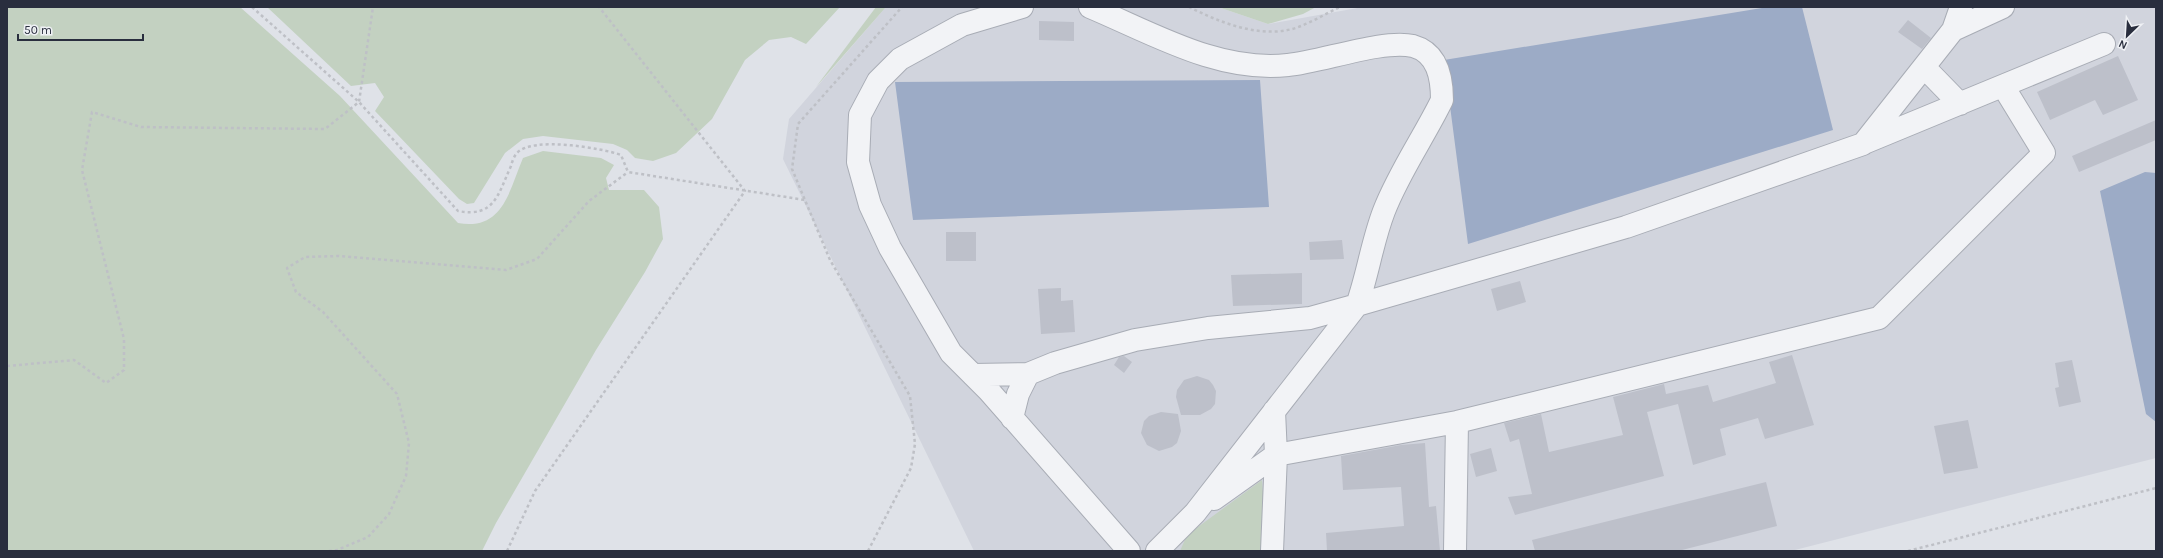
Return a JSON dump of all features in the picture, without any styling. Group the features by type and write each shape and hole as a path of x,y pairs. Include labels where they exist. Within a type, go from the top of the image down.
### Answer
{"street":[{"path":"1022,7 962,25 900,59 878,81 860,115 858,162 870,205 894,254 951,353 1012,418 1129,551"},
{"path":"1090,7 1198,53 1230,63 1258,67 1288,65 1385,46 1414,46 1437,64 1442,81 1442,100 1384,209 1373,240 1364,284 1357,305 1195,513 1158,551"},
{"path":"1863,144 1953,30 1961,7"},
{"path":"1953,30 2003,7"},
{"path":"973,375 1028,374 1069,359 1135,340 1208,328 1310,318 1626,227 1863,144 2104,44"},
{"path":"1924,67 1960,104"},
{"path":"1195,513 1276,455 1457,422 1879,318 2044,153 2003,86"},
{"path":"1012,418 1018,394 1028,374"},
{"path":"1272,551 1276,455 1274,411"},
{"path":"1455,551 1457,422"}],"path":[{"path":"252,7 359,102 458,211 469,213 483,212 493,204 517,152 528,147 542,144 606,149 621,155 628,172"},
{"path":"7,366 74,360 106,383 124,370 124,339 82,170 92,112 141,127 325,129 359,102 374,7"},
{"path":"599,7 745,191"},
{"path":"868,551 911,468 915,444 910,396 830,260 792,169 798,124 902,7"},
{"path":"1189,7 1218,21 1272,32 1300,27 1340,7"},
{"path":"329,551 337,550 368,537 389,514 406,476 409,442 397,394 323,312 296,292 287,268 304,256 338,256 506,270 537,259 589,201 628,172 805,200"},
{"path":"507,551 535,491 745,191"},
{"path":"1908,551 2156,488"}],"shaded area":[{"path":"886,7 1218,7 1268,24 1363,7 2156,7 2156,458 1791,551 974,551 783,159 789,119"}],"green space":[{"path":"7,7 240,7 340,96 458,223 473,224 485,221 495,215 508,195 523,158 543,151 601,158 614,165 606,178 609,190 644,190 659,207 663,239 645,272 596,350 496,523 482,551 7,551"},
{"path":"267,7 840,7 806,44 791,37 769,40 745,60 712,119 676,153 653,161 635,158 627,150 613,144 543,136 523,139 505,153 474,203 467,204 459,199 375,111 384,97 375,83 351,86"},
{"path":"876,7 886,7 816,87"},
{"path":"1218,7 1316,7 1303,14 1268,24"},
{"path":"1262,480 1266,527 1266,551 1180,551 1187,535"}],"water":[{"path":"1768,7 1802,7 1833,130 1468,244 1444,60"},
{"path":"1260,80 1269,207 913,220 895,82"},
{"path":"2145,172 2156,173 2156,422 2146,414 2100,191"}],"building":[{"path":"1908,20 1931,38 1922,49 1898,32"},
{"path":"1039,21 1074,22 1074,41 1039,40"},
{"path":"2118,56 2138,100 2103,115 2095,100 2050,120 2037,92"},
{"path":"2156,120 2156,140 2079,172 2072,156"},
{"path":"946,232 976,232 976,261 946,261"},
{"path":"1342,240 1344,259 1310,260 1309,242"},
{"path":"1302,273 1302,304 1233,306 1231,275"},
{"path":"1520,281 1526,302 1497,311 1491,289"},
{"path":"1061,288 1061,301 1073,300 1075,332 1041,334 1038,289"},
{"path":"1792,355 1814,425 1765,439 1758,418 1720,429 1726,455 1693,465 1678,404 1647,412 1664,476 1515,515 1508,497 1532,494 1519,439 1510,442 1504,423 1541,414 1549,452 1623,435 1613,397 1664,384 1666,394 1708,385 1713,402 1776,383 1769,362"},
{"path":"1124,356 1132,362 1124,373 1114,365 1119,357"},
{"path":"2072,360 2081,402 2059,407 2055,388 2059,387 2055,363"},
{"path":"1197,376 1209,380 1213,385 1216,391 1215,404 1211,409 1200,415 1181,415 1176,397 1177,390 1184,380"},
{"path":"1161,412 1178,414 1181,431 1177,443 1172,447 1159,451 1147,445 1141,433 1144,421 1149,416"},
{"path":"1968,420 1978,468 1944,474 1934,426"},
{"path":"1425,443 1429,507 1436,506 1440,551 1327,551 1326,533 1404,526 1401,487 1343,490 1341,456 1401,445"},
{"path":"1491,448 1497,471 1476,477 1470,454"},
{"path":"1766,482 1777,526 1678,551 1535,551 1532,540"}]}
